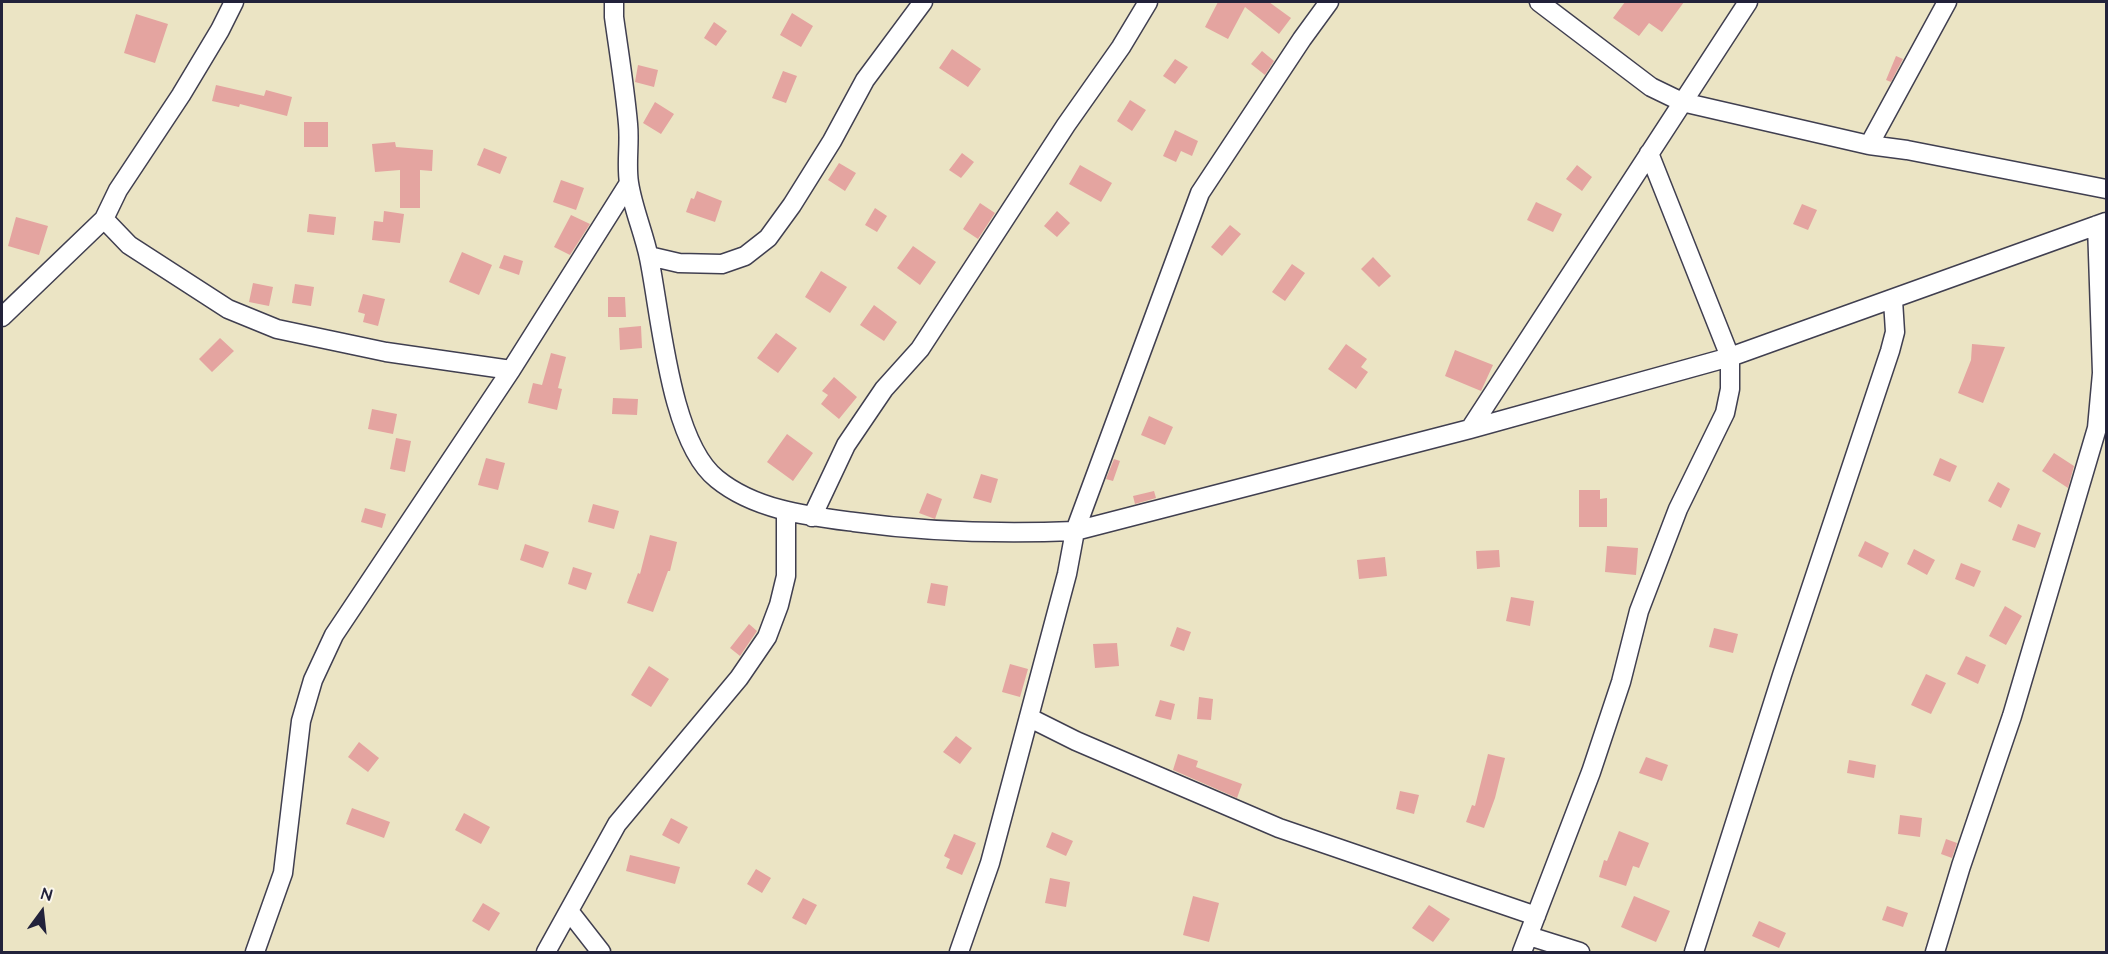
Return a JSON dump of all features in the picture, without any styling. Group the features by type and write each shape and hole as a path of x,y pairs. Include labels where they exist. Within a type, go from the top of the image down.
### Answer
{"street":[{"path":"2,317 104,219 118,190 182,95 234,2"},
{"path":"614,2 628,125 629,183 649,256 675,395 689,439 699,459 716,479 743,495 786,511 812,517 903,529 1009,533 1075,531 1470,429 1730,357 2102,224 2103,373 2097,428 2012,716 1961,866 1935,952"},
{"path":"649,256 679,263 722,264 745,256 768,238 792,206 832,141 865,80 923,2"},
{"path":"812,517 846,445 884,389 920,349 1066,125 1121,47 1148,2"},
{"path":"959,952 990,863 1030,718 1067,574 1075,531 1200,193 1329,2"},
{"path":"1539,2 1651,87 1682,102 1869,145 1906,150 2106,189"},
{"path":"1470,429 1749,2"},
{"path":"1869,145 1947,2"},
{"path":"1580,952 1526,944 1591,772 1621,682 1639,611 1678,509 1725,413 1730,389 1730,357 1649,153"},
{"path":"255,952 283,873 302,721 313,680 334,635 512,370 629,183"},
{"path":"104,219 129,245 228,309 277,329 386,352 512,370"},
{"path":"1694,952 1782,675 1890,351 1895,332 1893,300"},
{"path":"546,952 617,824 739,678 767,637 779,605 786,576 786,511"},
{"path":"1030,718 1076,741 1279,828 1536,916"},
{"path":"568,910 601,952"}],"building":[{"path":"1218,2 1269,2 1291,18 1279,34 1245,7 1228,39 1205,27"},
{"path":"1625,2 1684,2 1662,32 1649,23 1639,36 1613,18"},
{"path":"792,13 813,26 801,47 780,35"},
{"path":"136,14 168,24 155,63 124,53"},
{"path":"714,22 727,31 716,46 704,38"},
{"path":"952,49 981,69 968,87 939,68"},
{"path":"1262,51 1274,61 1265,75 1251,64"},
{"path":"1896,56 1903,59 1891,82 1886,80"},
{"path":"1175,59 1188,67 1175,84 1163,76"},
{"path":"638,65 658,70 654,87 635,82"},
{"path":"783,71 797,76 786,103 772,98"},
{"path":"216,85 264,96 266,90 292,97 287,116 240,104 239,107 212,101"},
{"path":"1130,100 1146,110 1132,131 1117,121"},
{"path":"655,102 674,114 661,134 643,123"},
{"path":"304,122 328,122 328,147 304,147"},
{"path":"1175,130 1198,141 1192,156 1181,151 1176,162 1163,156"},
{"path":"395,142 396,147 433,150 432,171 420,170 420,208 400,208 400,170 375,172 372,144"},
{"path":"484,148 507,157 500,174 477,165"},
{"path":"962,153 974,162 961,178 949,170"},
{"path":"839,163 856,173 845,191 828,180"},
{"path":"1080,165 1112,183 1101,202 1069,184"},
{"path":"1577,165 1592,177 1582,191 1566,179"},
{"path":"561,180 584,188 576,210 553,202"},
{"path":"697,191 722,201 715,222 686,212 691,198 694,199"},
{"path":"1536,202 1562,214 1553,232 1527,220"},
{"path":"980,203 995,213 978,239 963,229"},
{"path":"1802,204 1817,210 1808,230 1793,224"},
{"path":"875,208 887,216 877,232 865,225"},
{"path":"384,211 404,214 400,243 372,240 374,221 383,222"},
{"path":"1057,211 1070,223 1057,237 1044,226"},
{"path":"309,214 336,217 334,235 307,232"},
{"path":"571,215 590,224 570,255 554,247"},
{"path":"16,217 48,226 39,255 8,246"},
{"path":"1230,225 1241,234 1222,256 1211,247"},
{"path":"913,246 936,262 920,285 897,268"},
{"path":"462,252 492,265 479,295 449,282"},
{"path":"504,255 523,261 519,275 499,268"},
{"path":"1373,257 1391,276 1379,287 1361,269"},
{"path":"1292,264 1305,273 1285,301 1272,292"},
{"path":"821,271 847,287 830,313 805,297"},
{"path":"253,283 273,287 269,306 249,302"},
{"path":"295,284 314,287 311,306 292,303"},
{"path":"363,294 385,299 378,326 363,322 365,314 358,312"},
{"path":"608,297 625,297 626,317 608,317"},
{"path":"874,305 897,322 884,341 860,325"},
{"path":"641,326 642,348 620,350 619,328"},
{"path":"776,333 797,348 778,373 757,358"},
{"path":"220,338 234,351 212,372 199,359"},
{"path":"1346,344 1367,359 1361,367 1368,372 1356,389 1328,369"},
{"path":"1972,344 2005,347 1983,403 1958,393 1971,360"},
{"path":"1455,350 1493,365 1481,391 1445,376"},
{"path":"551,353 566,357 558,388 562,389 557,410 528,403 533,383 542,385"},
{"path":"834,377 857,397 839,419 821,404 828,395 822,391"},
{"path":"613,398 638,399 637,415 612,414"},
{"path":"372,409 397,414 393,434 368,429"},
{"path":"1149,416 1173,427 1165,445 1141,435"},
{"path":"787,434 813,453 793,481 767,462"},
{"path":"396,438 411,441 405,472 390,469"},
{"path":"2054,453 2074,466 2068,488 2042,471"},
{"path":"486,458 505,463 498,490 478,485"},
{"path":"1940,458 1957,466 1950,482 1933,475"},
{"path":"1114,459 1120,461 1113,481 1106,479"},
{"path":"981,474 998,479 991,503 973,498"},
{"path":"1998,482 2010,489 2001,508 1988,501"},
{"path":"1579,490 1600,490 1600,499 1607,498 1607,527 1579,527"},
{"path":"1154,491 1156,498 1135,504 1133,496"},
{"path":"927,493 942,499 935,519 919,513"},
{"path":"593,504 619,511 614,529 588,522"},
{"path":"365,508 386,514 382,528 361,522"},
{"path":"2018,524 2041,533 2035,548 2012,540"},
{"path":"650,535 677,542 670,571 668,571 653,612 627,603 638,573 640,574"},
{"path":"1865,541 1889,553 1882,568 1858,556"},
{"path":"525,544 549,552 543,568 520,560"},
{"path":"1607,546 1638,548 1636,575 1605,572"},
{"path":"1914,549 1935,560 1927,575 1907,564"},
{"path":"1499,550 1500,567 1477,569 1476,551"},
{"path":"1385,557 1387,576 1359,579 1357,560"},
{"path":"1961,563 1981,571 1974,587 1955,579"},
{"path":"573,567 592,573 586,590 568,584"},
{"path":"931,583 948,586 945,606 927,603"},
{"path":"1511,597 1534,601 1530,626 1506,621"},
{"path":"2005,606 2022,616 2006,645 1989,636"},
{"path":"749,624 757,631 740,656 730,648"},
{"path":"1177,627 1191,632 1184,651 1170,646"},
{"path":"1714,628 1738,634 1733,653 1709,647"},
{"path":"1117,643 1119,666 1095,668 1093,644"},
{"path":"1966,656 1986,665 1978,684 1957,674"},
{"path":"1010,664 1028,669 1020,697 1002,692"},
{"path":"649,666 669,679 651,707 631,695"},
{"path":"1926,674 1946,683 1931,714 1911,705"},
{"path":"1199,697 1213,699 1211,720 1197,719"},
{"path":"1160,700 1175,704 1171,720 1155,716"},
{"path":"956,736 972,748 960,764 943,752"},
{"path":"359,742 379,758 368,772 348,757"},
{"path":"1178,754 1198,761 1196,767 1242,784 1237,798 1173,770"},
{"path":"1488,754 1505,758 1495,798 1484,828 1466,822 1472,805 1475,806"},
{"path":"1646,757 1668,765 1662,781 1639,773"},
{"path":"1849,760 1876,765 1874,778 1847,773"},
{"path":"1400,791 1419,795 1414,814 1396,809"},
{"path":"352,808 390,822 384,838 346,824"},
{"path":"464,813 490,827 481,844 455,830"},
{"path":"1900,815 1922,818 1920,837 1898,834"},
{"path":"671,818 688,827 679,844 662,835"},
{"path":"1619,831 1649,843 1639,868 1633,866 1626,886 1599,877 1604,860 1607,861"},
{"path":"1052,832 1073,841 1066,856 1046,847"},
{"path":"954,834 976,843 962,875 946,868 950,859 944,856"},
{"path":"1946,839 1957,843 1952,858 1941,854"},
{"path":"630,855 680,867 675,884 626,871"},
{"path":"756,869 771,878 762,893 747,884"},
{"path":"1050,878 1070,882 1066,907 1045,903"},
{"path":"1193,896 1219,903 1209,942 1183,935"},
{"path":"1634,896 1670,911 1656,942 1621,927"},
{"path":"803,898 817,905 806,925 792,918"},
{"path":"483,903 500,913 489,931 472,921"},
{"path":"1429,905 1450,919 1433,942 1412,928"},
{"path":"1887,906 1908,913 1903,927 1882,920"},
{"path":"1759,921 1786,933 1779,948 1752,936"}]}
